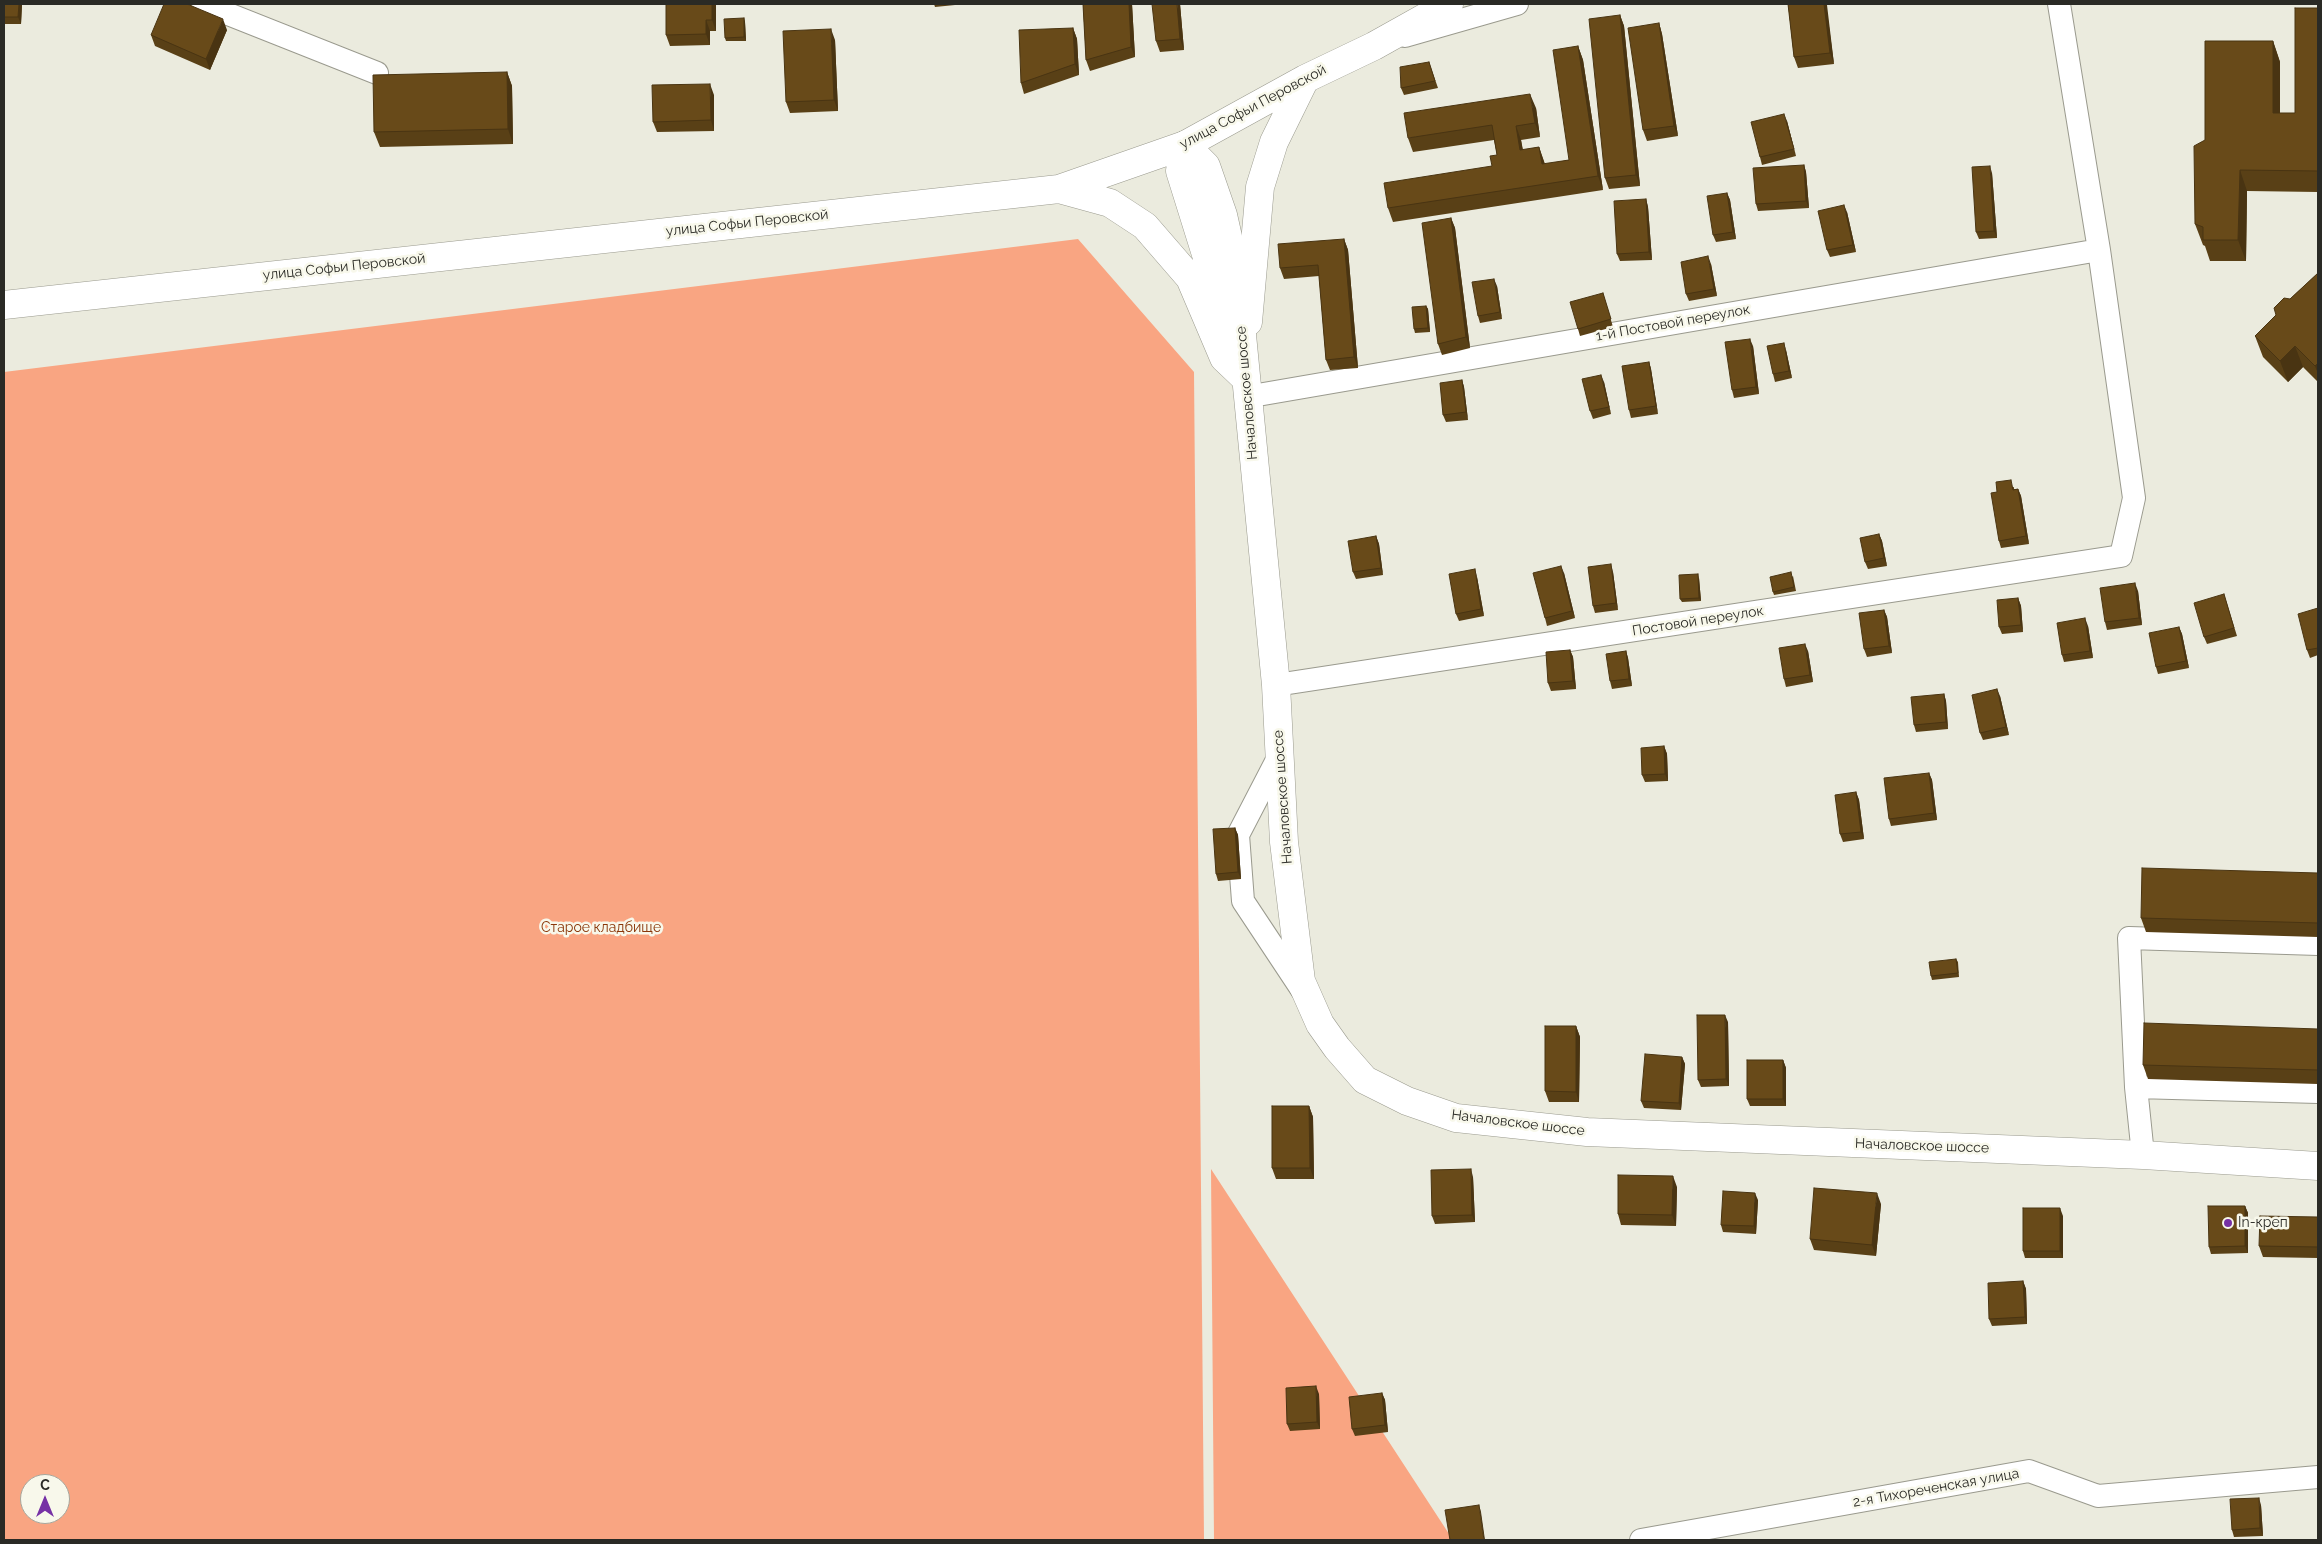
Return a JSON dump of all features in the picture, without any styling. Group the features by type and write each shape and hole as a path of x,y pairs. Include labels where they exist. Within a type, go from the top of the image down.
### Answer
{"main road":[{"name":"улица Софьи Перовской","path":"4,304 1059,188 1185,145 1305,78 1374,46 1449,4"},
{"path":"1245,387 1256,213 1260,188 1274,142 1305,78"},
{"name":"Началовское шоссе","path":"1185,145 1206,166 1224,215 1236,273 1245,387 1276,685 1284,842 1301,981 1320,1024 1337,1048 1365,1080 1407,1101 1456,1118 1587,1132 2143,1155 2318,1166"},
{"path":"1059,188 1110,203 1145,226 1190,278 1224,358 1245,387"}],"street":[{"path":"202,4 377,73"},
{"path":"1374,46 1517,4"},
{"path":"2058,4 2099,250"},
{"name":"1-й Постовой переулок","path":"1245,387 2099,250"},
{"name":"Постовой переулок","path":"1276,685 2121,556 2134,498 2099,250"},
{"path":"1280,754 1238,835 1243,901 1312,1006"},
{"path":"2143,1155 2136,1087 2129,938 2318,944"},
{"path":"2136,1087 2318,1092"},
{"name":"2-я Тихореченская улица","path":"1641,1540 2029,1471 2098,1496 2318,1477"}],"green space":[{"name":"Старое кладбище","path":"1078,239 1194,372 1204,1540 4,1540 4,372"},
{"path":"1211,1169 1453,1540 1214,1540"}],"building":[{"path":"4,4 19,4 18,17 4,17"},
{"path":"164,4 187,4 223,19 206,59 151,35"},
{"path":"666,4 712,4 712,20 706,20 706,34 666,35"},
{"path":"1083,4 1129,4 1131,47 1086,60"},
{"path":"1152,4 1177,4 1180,39 1156,41"},
{"path":"1788,4 1824,4 1830,53 1794,57"},
{"path":"2295,8 2318,8 2318,171 2240,170 2238,240 2203,240 2203,227 2195,224 2194,146 2205,140 2205,41 2273,41 2273,113 2295,113"},
{"path":"1620,15 1636,175 1605,178 1589,19"},
{"path":"744,18 744,37 725,38 724,19"},
{"path":"1659,23 1674,126 1643,130 1628,28"},
{"path":"1073,28 1075,64 1021,83 1019,30"},
{"path":"831,29 834,100 786,102 783,31"},
{"path":"1578,46 1598,176 1388,208 1384,183 1492,166 1490,156 1497,155 1492,125 1408,138 1404,113 1530,94 1535,123 1516,126 1520,150 1539,147 1542,164 1569,160 1553,50"},
{"path":"1429,62 1435,81 1401,88 1400,67"},
{"path":"507,72 508,129 374,132 373,75"},
{"path":"710,84 711,120 653,122 652,85"},
{"path":"1784,114 1794,149 1760,157 1751,122"},
{"path":"1804,165 1806,201 1756,204 1753,168"},
{"path":"1990,166 1994,231 1976,232 1972,167"},
{"path":"1727,193 1733,232 1713,235 1707,196"},
{"path":"1646,199 1649,252 1617,254 1614,201"},
{"path":"1844,205 1853,245 1827,250 1818,211"},
{"path":"1451,218 1466,337 1438,344 1422,223"},
{"path":"1344,239 1354,357 1326,360 1318,265 1280,268 1278,244"},
{"path":"1708,256 1714,289 1686,294 1681,262"},
{"path":"2318,273 2318,363 2315,366 2295,346 2280,361 2255,336 2276,315 2274,308 2284,298 2290,299"},
{"path":"1494,279 1500,312 1478,316 1472,282"},
{"path":"1603,293 1611,319 1578,329 1570,302"},
{"path":"1426,306 1428,328 1414,329 1412,307"},
{"path":"1750,339 1756,387 1732,390 1725,342"},
{"path":"1784,343 1789,371 1773,374 1767,346"},
{"path":"1649,362 1656,406 1629,410 1622,366"},
{"path":"1601,375 1609,407 1590,411 1582,379"},
{"path":"1462,380 1466,412 1443,415 1440,383"},
{"path":"2011,480 2013,490 2018,489 2026,536 1999,541 1991,493 1997,492 1996,482"},
{"path":"1879,534 1884,558 1865,562 1860,538"},
{"path":"1376,536 1381,568 1353,572 1348,541"},
{"path":"1611,564 1616,603 1593,606 1588,567"},
{"path":"1561,566 1572,611 1545,618 1533,573"},
{"path":"1475,569 1481,609 1456,614 1449,574"},
{"path":"1791,572 1794,587 1773,592 1770,577"},
{"path":"1698,574 1699,598 1680,599 1679,575"},
{"path":"2135,583 2139,618 2105,622 2100,588"},
{"path":"2224,594 2234,628 2204,637 2194,603"},
{"path":"2018,598 2021,625 1999,627 1997,600"},
{"path":"2318,608 2318,648 2307,650 2298,614"},
{"path":"1884,610 1889,646 1864,649 1859,613"},
{"path":"2085,618 2090,651 2062,655 2057,623"},
{"path":"2179,627 2186,661 2156,667 2149,633"},
{"path":"1805,644 1810,675 1784,679 1779,648"},
{"path":"1570,650 1573,681 1548,683 1546,652"},
{"path":"1626,651 1629,679 1610,681 1606,654"},
{"path":"1997,689 2006,727 1980,733 1972,695"},
{"path":"1944,694 1946,722 1914,725 1911,697"},
{"path":"1664,746 1665,774 1642,775 1641,748"},
{"path":"1929,773 1934,813 1889,819 1884,778"},
{"path":"1856,792 1861,832 1840,834 1835,795"},
{"path":"1235,828 1238,872 1216,874 1213,829"},
{"path":"2142,868 2318,873 2318,923 2141,918"},
{"path":"1956,959 1958,973 1931,976 1929,962"},
{"path":"1697,1015 1725,1015 1726,1079 1698,1080"},
{"path":"2144,1023 2318,1029 2318,1070 2143,1065"},
{"path":"1545,1026 1576,1026 1576,1092 1545,1091"},
{"path":"1645,1054 1682,1057 1679,1103 1641,1101"},
{"path":"1747,1060 1783,1060 1783,1099 1747,1099"},
{"path":"1272,1106 1309,1106 1310,1168 1272,1168"},
{"path":"1471,1169 1472,1215 1432,1216 1431,1170"},
{"path":"1618,1175 1673,1176 1672,1215 1618,1214"},
{"path":"1814,1188 1877,1193 1872,1245 1810,1239"},
{"path":"1723,1191 1755,1193 1754,1226 1721,1225"},
{"path":"2208,1206 2245,1206 2245,1246 2209,1247"},
{"path":"2023,1208 2060,1208 2060,1251 2023,1251"},
{"path":"2260,1216 2318,1217 2318,1247 2259,1246"},
{"path":"2023,1281 2025,1317 1989,1319 1988,1283"},
{"path":"1316,1386 1317,1422 1287,1424 1286,1388"},
{"path":"1382,1393 1385,1425 1352,1429 1349,1397"},
{"path":"2259,1498 2260,1528 2232,1530 2230,1499"},
{"path":"1479,1505 1484,1540 1450,1540 1445,1510"}],"place":[{"name":"In-креп","path":"2228,1223"}]}
